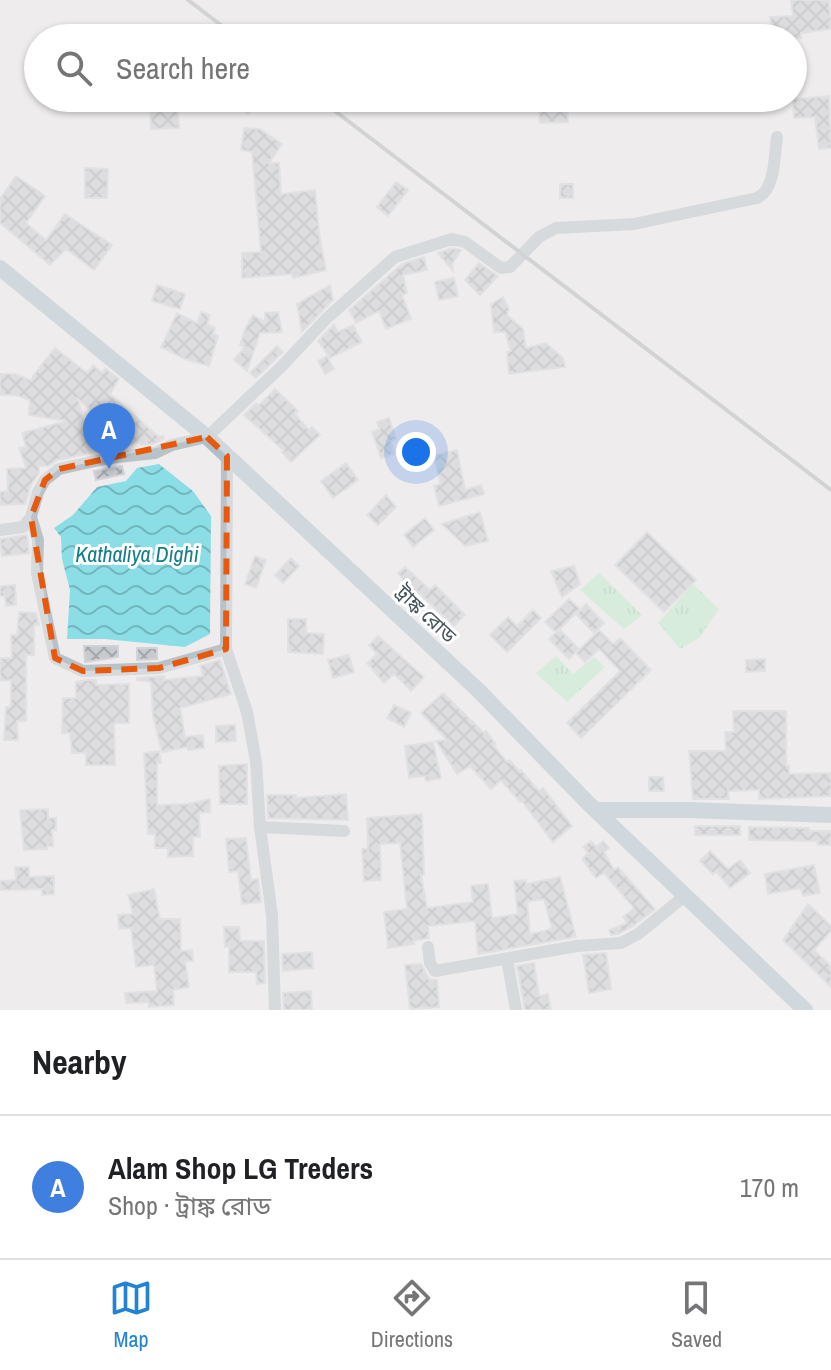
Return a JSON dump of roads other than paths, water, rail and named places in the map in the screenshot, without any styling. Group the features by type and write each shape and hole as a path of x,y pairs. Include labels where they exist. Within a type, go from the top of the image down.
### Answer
{"main road":[{"name":"ট্রাঙ্ক রোড","path":"2,274 207,437 478,690 805,1010"},
{"path":"598,810 831,815"}],"street":[{"path":"0,530 23,527 31,517 45,480 59,469 109,458 155,453 172,445 207,437 282,366 337,308 395,257 452,239 465,242 501,268 510,267 539,237 556,228 634,224 757,198 765,195 770,185 777,137"},
{"path":"227,456 226,649 247,712 256,761 260,827 272,915 275,1010"},
{"path":"31,517 38,540 37,573 55,658 83,671 159,668 226,649"},
{"path":"260,827 344,831"},
{"path":"428,947 430,963 435,971 577,946 621,943 638,934 686,895"},
{"path":"507,959 516,1010"}],"water":[{"name":"Kathaliya Dighi","path":"159,464 193,491 211,516 210,634 185,647 105,639 67,639 70,590 62,559 61,537 54,528 73,515 97,487 126,481 137,468"}],"railway":[{"path":"188,0 220,24"},
{"path":"336,112 831,490"}],"place":[{"name":"Alam Shop LG Treders","path":"109,469"}]}
